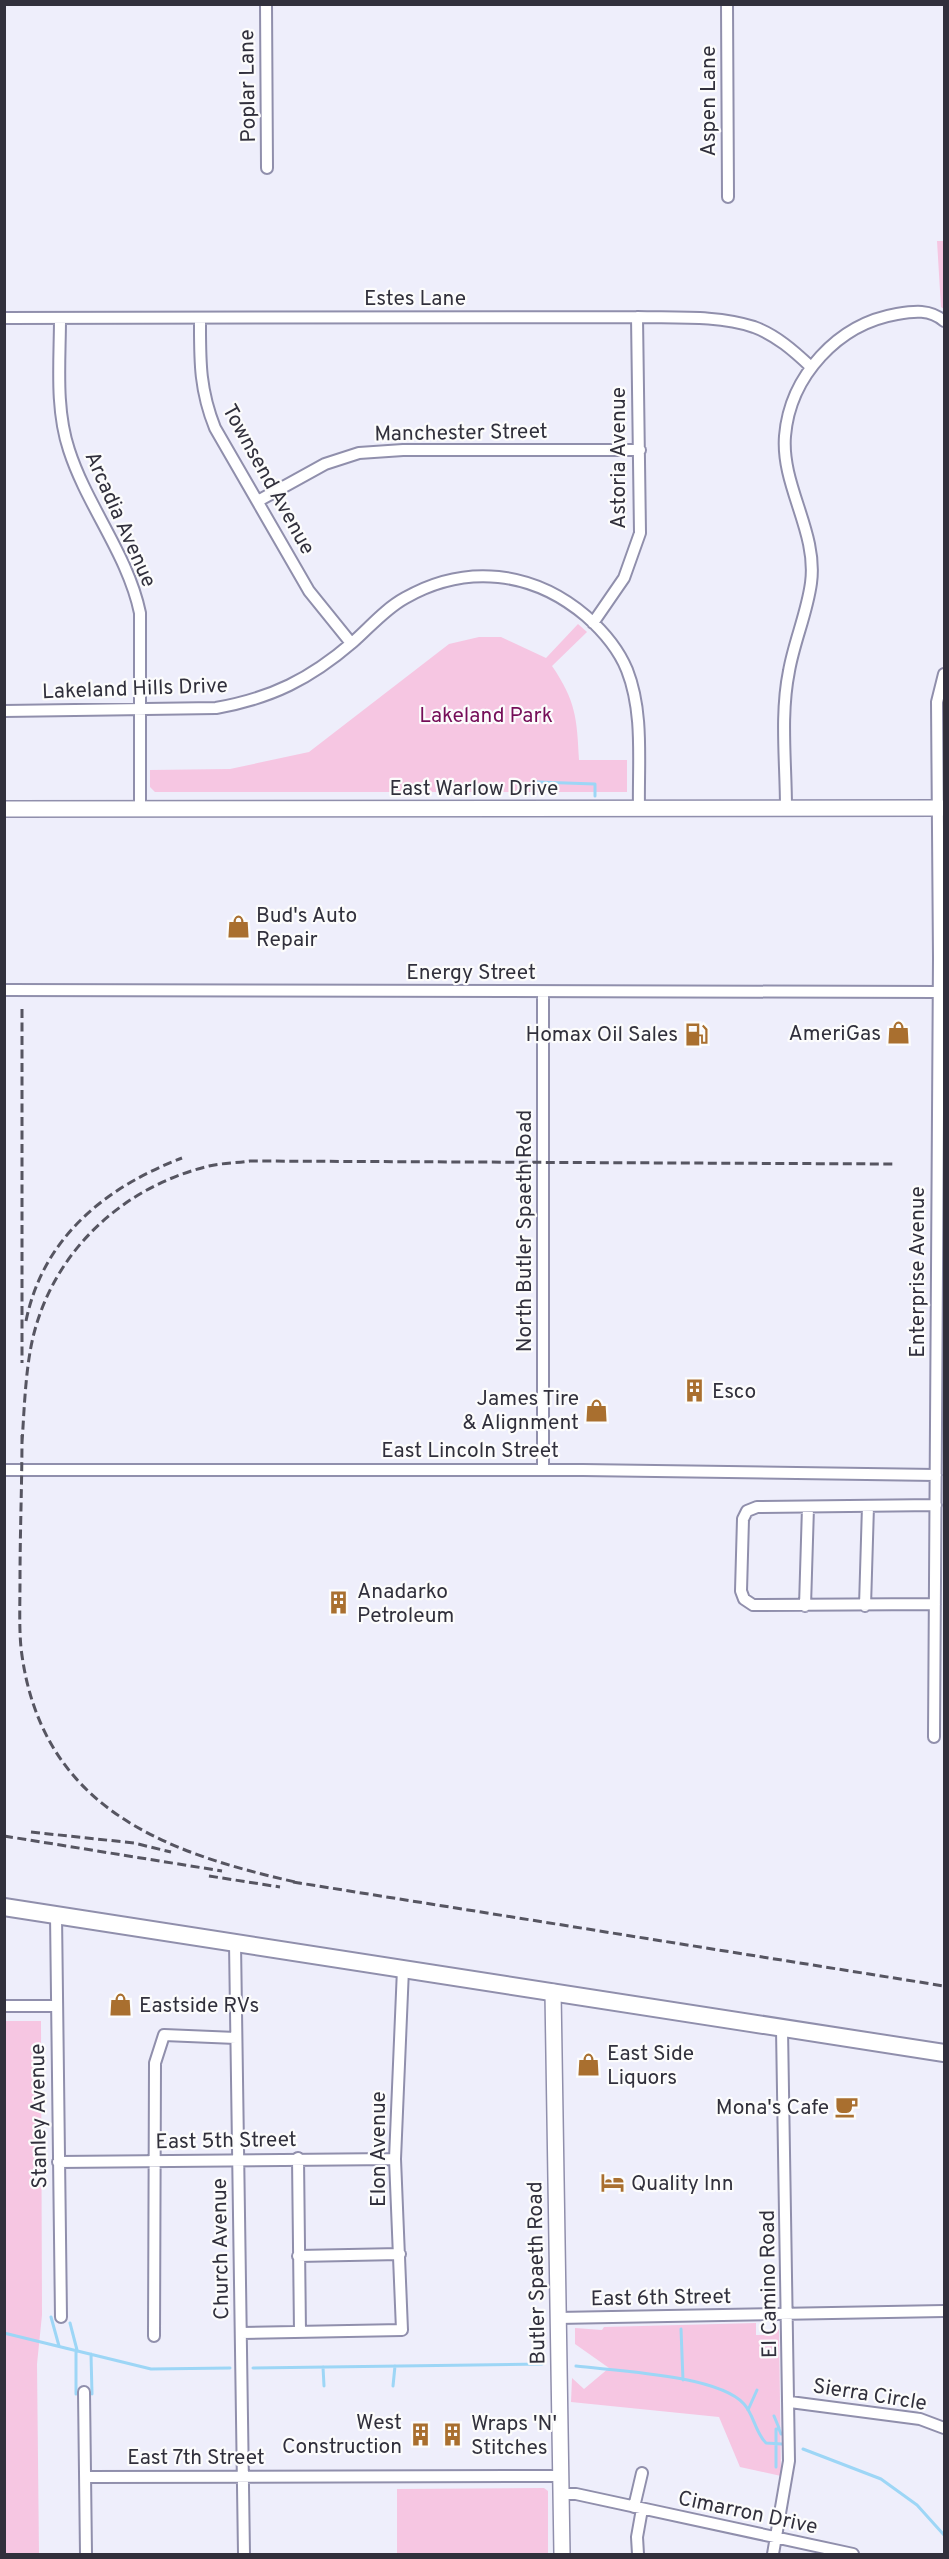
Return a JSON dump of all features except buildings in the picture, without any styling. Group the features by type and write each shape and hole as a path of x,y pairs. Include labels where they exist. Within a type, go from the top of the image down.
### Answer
{"main road":[{"path":"4,1907 945,2053"}],"street":[{"name":"Poplar Lane","path":"266,4 267,168"},
{"name":"Aspen Lane","path":"727,4 728,197"},
{"path":"786,808 785,695 789,670 812,582 807,538 788,471 785,435 798,389 811,367 833,344 855,327 884,316 912,311 929,312 945,321"},
{"name":"Estes Lane","path":"4,318 637,317 717,320 754,327 790,347 811,367"},
{"name":"Astoria Avenue","path":"593,623 624,578 640,533 637,317"},
{"name":"Arcadia Avenue","path":"60,318 60,395 68,448 79,477 136,592 140,613 140,810"},
{"name":"Townsend Avenue","path":"200,318 200,375 204,399 215,428 309,591 351,643"},
{"name":"Manchester Street","path":"258,501 325,464 359,453 403,450 640,450"},
{"name":"Lakeland Hills Drive","path":"4,711 140,711 216,708 250,702 281,691 309,676 405,598 436,584 467,577 500,576 534,583 567,600 612,643 627,669 634,697 638,725 639,809"},
{"name":"Enterprise Avenue","path":"934,1737 939,1713 940,1655 935,1604 937,992 940,808 937,702 945,674"},
{"name":"East Warlow Drive","path":"4,809 940,808"},
{"name":"Energy Street","path":"4,990 937,992"},
{"name":"North Butler Spaeth Road","path":"543,992 543,1470"},
{"name":"East Lincoln Street","path":"4,1470 543,1470 936,1474"},
{"path":"935,1604 753,1605 744,1599 741,1591 743,1520 747,1511 758,1506 936,1505"},
{"path":"866,1606 868,1506"},
{"path":"805,1606 808,1507"},
{"name":"Stanley Avenue","path":"56,1915 61,2317"},
{"name":"Church Avenue","path":"236,1943 244,2554"},
{"name":"Elon Avenue","path":"300,2332 402,2330 395,2158 403,1969"},
{"name":"Butler Spaeth Road","path":"553,1992 562,2554"},
{"path":"4,2006 57,2006"},
{"name":"El Camino Road","path":"773,2554 789,2461 790,2402 782,2029"},
{"path":"154,2336 155,2064 164,2035 236,2038"},
{"path":"241,2333 300,2332 298,2158"},
{"name":"East 5th Street","path":"58,2162 395,2158"},
{"path":"298,2256 400,2254"},
{"name":"East 6th Street","path":"557,2318 945,2311"},
{"path":"84,2392 86,2554"},
{"name":"Sierra Circle","path":"790,2402 920,2420 944,2427"},
{"path":"638,2554 638,2508 642,2473"},
{"name":"East 7th Street","path":"85,2477 560,2476"},
{"name":"Cimarron Drive","path":"560,2494 574,2493 853,2554"}],"green space":[{"path":"937,241 944,241 944,309 941,307"},
{"name":"Lakeland Park","path":"578,624 587,632 552,666 571,700 579,760 627,760 627,792 155,792 150,787 150,770 230,769 309,752 449,644 479,637 501,637 546,658"},
{"path":"4,2021 41,2021 42,2315 37,2364 39,2554 5,2554"},
{"path":"756,2323 756,2335 772,2335 775,2325 779,2330 781,2476 740,2467 719,2417 571,2402 572,2378 584,2389 609,2368 575,2344 575,2328 602,2330 604,2327"},
{"path":"544,2488 548,2491 548,2554 397,2554 397,2489"}],"waterway":[{"path":"537,782 595,784 595,796"},
{"path":"51,2317 59,2346"},
{"path":"70,2323 77,2350"},
{"path":"681,2329 683,2380"},
{"path":"4,2333 151,2369 230,2368"},
{"path":"76,2350 76,2394"},
{"path":"91,2354 92,2394"},
{"path":"253,2368 542,2364"},
{"path":"393,2386 395,2366"},
{"path":"576,2366 665,2376 731,2394 744,2404 766,2443 782,2444"},
{"path":"323,2367 324,2386"},
{"path":"748,2410 757,2390"},
{"path":"774,2416 779,2428"},
{"path":"776,2467 776,2429 779,2429 781,2434"},
{"path":"803,2449 881,2479 917,2505 944,2535"}],"railway":[{"path":"22,1009 22,1363"},
{"path":"26,1321 34,1291 47,1264 63,1240 82,1219 128,1184 182,1158"},
{"path":"22,1443 30,1352 39,1318 52,1286 70,1258 91,1232 145,1191 176,1176 209,1166 250,1161 895,1164"},
{"path":"22,1435 21,1648 33,1703 53,1748 82,1785 117,1814 157,1838 202,1856 300,1883"},
{"path":"31,1832 134,1843 171,1852"},
{"path":"4,1836 222,1871"},
{"path":"209,1876 280,1887"},
{"path":"293,1882 944,1986"}],"place":[{"name":"Bud's Auto Repair","path":"238,927"},
{"name":"AmeriGas","path":"899,1033"},
{"name":"Homax Oil Sales","path":"696,1034"},
{"name":"Esco","path":"694,1391"},
{"name":"James Tire & Alignment","path":"597,1410"},
{"name":"Anadarko Petroleum","path":"339,1603"},
{"name":"Eastside RVs","path":"121,2005"},
{"name":"East Side Liquors","path":"589,2065"},
{"name":"Mona's Cafe","path":"847,2107"},
{"name":"Quality Inn","path":"613,2183"},
{"name":"West Construction","path":"420,2434"},
{"name":"Wraps 'N' Stitches","path":"453,2435"}]}
